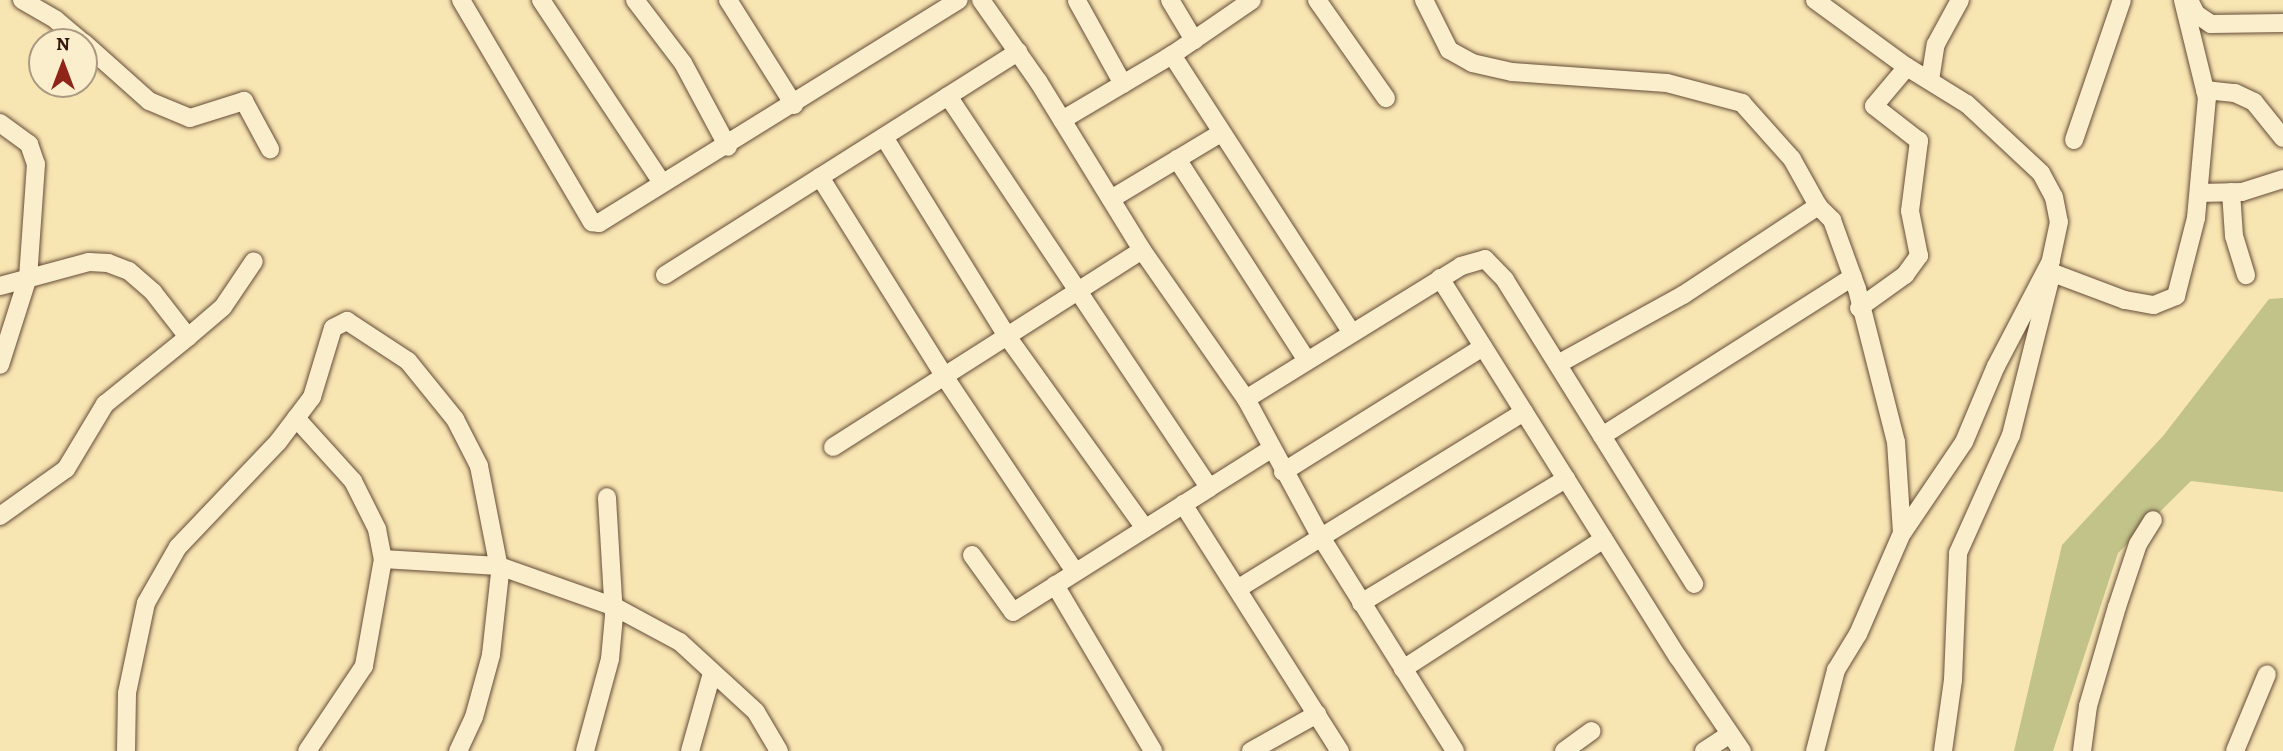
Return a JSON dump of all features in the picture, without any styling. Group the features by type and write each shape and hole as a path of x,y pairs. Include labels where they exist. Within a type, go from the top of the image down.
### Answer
{"street":[{"path":"22,0 66,28"},
{"path":"461,0 592,222 609,220 662,183 728,147 958,0"},
{"path":"541,0 662,183"},
{"path":"635,0 683,63 728,147"},
{"path":"728,0 793,105"},
{"path":"981,0 1018,51 1142,250 1246,399 1283,472 1361,603 1455,751"},
{"path":"1170,0 1194,40"},
{"path":"1062,120 1172,55 1252,0"},
{"path":"1317,0 1386,98"},
{"path":"1424,0 1449,50 1472,63 1512,72 1667,83 1742,103 1792,159 1818,206 1832,220 1853,277 1896,442 1902,533"},
{"path":"1815,0 1907,67 1967,104 2041,173 2054,197 2059,222 2052,267 2011,436 1958,553 1953,680 1943,751"},
{"path":"1930,79 1936,44 1960,0"},
{"path":"2074,140 2122,0"},
{"path":"2052,267 2124,300 2168,303 2181,282 2199,193 2205,90 2183,0"},
{"path":"2189,0 2196,14 2211,24 2283,23"},
{"path":"1077,1 1124,84"},
{"path":"665,275 1018,51"},
{"path":"1172,55 1219,134 1274,207 1352,333"},
{"path":"98,56 149,102 190,118 244,101 270,149"},
{"path":"1859,308 1905,275 1919,256 1910,211 1919,141 1874,106 1907,67"},
{"path":"2205,90 2235,93 2253,102 2283,138"},
{"path":"948,96 1209,488"},
{"path":"0,124 29,144 35,154 28,277 0,365"},
{"path":"1111,199 1219,134"},
{"path":"884,136 1009,339 1145,528"},
{"path":"1177,159 1307,361"},
{"path":"820,177 946,379 1075,572"},
{"path":"2199,193 2231,192 2283,179"},
{"path":"2231,192 2234,236 2246,275"},
{"path":"1558,364 1682,295 1818,206"},
{"path":"833,447 1009,339 1142,250"},
{"path":"1246,399 1440,278 1475,259 1493,262 1694,584"},
{"path":"0,516 66,469 105,404 223,307 254,261"},
{"path":"0,286 89,262 108,263 129,271 153,292 188,337"},
{"path":"1815,751 1836,670 1858,634 1902,533 1964,442 1996,366 2052,267"},
{"path":"1602,436 1853,277"},
{"path":"1440,278 1604,540 1742,751"},
{"path":"126,751 127,693 146,603 178,547 312,397 338,324 352,322 408,361 455,419 479,466 499,566 491,655 474,717 457,751"},
{"path":"1283,472 1483,347"},
{"path":"1238,588 1320,534 1524,412"},
{"path":"296,418 353,481 377,529 383,559 364,666 306,751"},
{"path":"972,555 1013,612 1271,449"},
{"path":"1361,603 1566,479"},
{"path":"585,751 610,659 615,607 607,497"},
{"path":"1183,504 1340,751"},
{"path":"2082,751 2088,706 2117,607 2138,544 2153,520"},
{"path":"1403,668 1604,540"},
{"path":"383,559 499,566 615,607 680,642 756,712 779,751"},
{"path":"1055,585 1153,751"},
{"path":"690,751 712,673"},
{"path":"2235,751 2267,674"},
{"path":"1251,751 1317,714"},
{"path":"1564,751 1592,731"},
{"path":"1704,751 1730,734"}],"green space":[{"path":"2283,298 2283,492 2191,481 2118,553 2053,751 2014,751 2062,545 2163,436 2269,299"}]}
